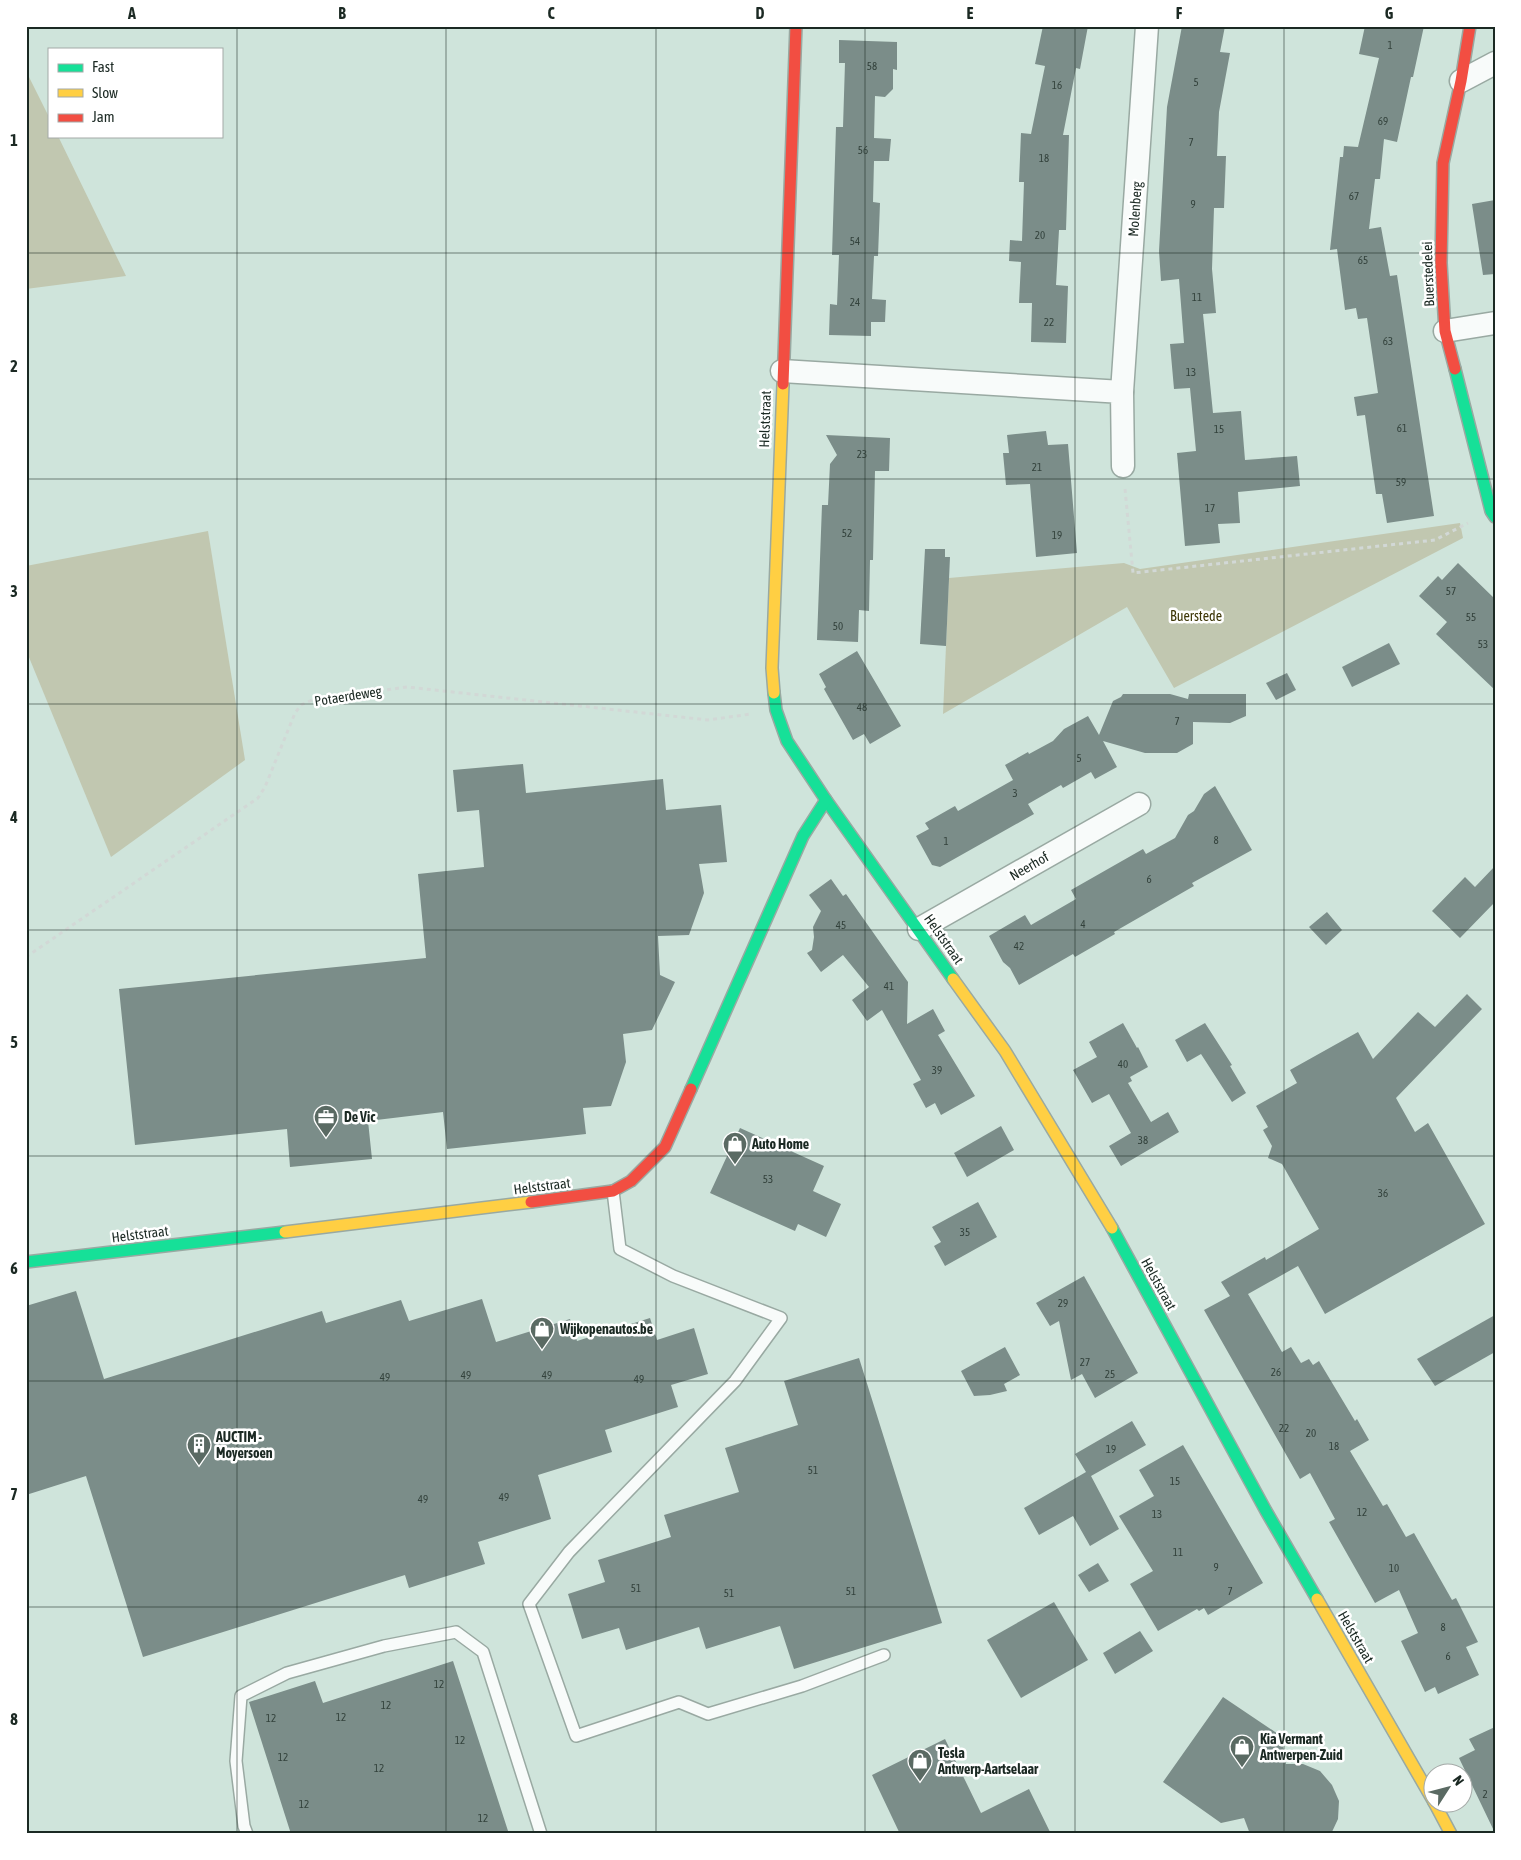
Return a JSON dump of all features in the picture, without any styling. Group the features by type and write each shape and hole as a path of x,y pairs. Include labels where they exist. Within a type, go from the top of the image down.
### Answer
{"street":[{"name":"Helststraat","path":"796,26 772,668 776,710 787,741 826,800 1005,1050 1107,1219 1266,1510 1424,1785"},
{"name":"Molenberg","path":"1123,466 1122,392 1147,26"},
{"name":"Buerstedelei","path":"1470,26 1444,163 1441,263 1445,331 1493,514"},
{"path":"1461,81 1495,64"},
{"path":"1445,331 1495,323"},
{"path":"782,371 1122,392"},
{"name":"Helststraat","path":"26,1262 559,1199 613,1191 631,1181 665,1147 803,836 826,800"},
{"name":"Neerhof","path":"919,929 1138,804"},
{"name":"Helststraat","path":"1439,1812 1451,1834"}],"lane":[{"path":"613,1191 620,1249 673,1276 781,1318 735,1381 569,1552 529,1604 576,1736 679,1702 708,1714 802,1686 884,1655"},
{"path":"247,1834 244,1826 236,1762 241,1696 287,1673 384,1646 456,1632 483,1652 541,1834"}],"path":[{"path":"1123,466 1133,573 1435,540 1493,514"},
{"name":"Potaerdeweg","path":"26,958 258,798 265,787 295,713 301,705 312,700 407,687 708,720 776,710"}],"green space":[{"path":"26,71 48,115 48,138 59,138 126,276 26,289"},
{"name":"Buerstede","path":"1460,523 1463,538 1174,688 1127,607 943,714 949,578 1124,563 1140,569"},
{"path":"208,531 245,760 111,857 26,650 26,566"}],"building":[{"path":"1043,26 1088,26 1080,69 1076,68 1063,135 1069,135 1066,230 1059,230 1056,285 1068,286 1066,343 1031,342 1032,303 1019,303 1021,262 1009,261 1010,240 1022,241 1024,182 1019,182 1021,133 1031,134 1045,66 1035,64"},
{"path":"1182,26 1225,26 1220,52 1230,53 1219,112 1217,156 1226,156 1224,208 1214,208 1212,269 1216,313 1203,314 1213,413 1241,411 1245,460 1297,456 1300,486 1238,492 1240,523 1218,524 1220,543 1185,546 1177,453 1196,451 1190,388 1174,389 1170,344 1184,343 1179,279 1161,281 1159,251 1167,107"},
{"path":"1365,26 1424,26 1397,142 1384,139 1380,179 1375,179 1369,229 1381,227 1390,276 1397,275 1434,516 1387,523 1382,494 1376,494 1365,415 1357,416 1354,397 1378,393 1367,318 1358,319 1356,308 1345,310 1337,249 1330,250 1340,157 1343,157 1344,146 1358,147 1379,58 1359,54"},
{"path":"839,40 897,42 897,70 893,69 893,89 885,97 875,96 874,138 891,139 889,161 874,161 873,202 880,203 878,256 874,256 872,299 886,300 885,322 871,322 871,336 829,335 830,304 837,305 839,255 832,255 836,127 843,127 845,63 839,63"},
{"path":"1495,200 1495,274 1483,275 1472,204"},
{"path":"1046,431 1048,445 1068,444 1077,553 1036,557 1030,484 1006,485 1003,453 1009,453 1007,435"},
{"path":"826,435 890,438 889,471 875,471 873,560 870,560 869,611 859,610 858,642 817,640 822,505 828,505 830,464 837,455"},
{"path":"925,549 945,549 945,557 950,557 946,646 920,644"},
{"path":"1458,563 1495,599 1495,690 1436,634 1447,622 1419,596 1438,576 1442,580"},
{"path":"1389,643 1400,664 1352,687 1342,667"},
{"path":"857,651 901,726 870,744 864,734 853,740 824,689 826,687 819,674"},
{"path":"1287,673 1296,690 1276,700 1266,683"},
{"path":"1123,694 1170,694 1188,699 1189,694 1246,694 1246,716 1230,723 1193,722 1193,744 1177,753 1145,753 1103,741 1117,767 1095,779 1091,772 1063,788 1061,785 1028,804 1034,814 940,867 932,865 916,836 929,829 925,823 955,806 958,811 1013,780 1005,765 1053,741 1064,729 1088,716 1099,735 1113,701"},
{"path":"523,764 526,793 663,779 666,810 721,805 727,862 699,864 704,893 689,935 658,936 660,975 675,982 652,1030 623,1034 626,1062 611,1106 583,1108 586,1134 447,1149 443,1112 368,1121 372,1159 290,1167 287,1129 135,1145 119,989 426,958 418,874 484,867 479,810 457,812 453,770"},
{"path":"1215,786 1252,850 1192,883 1194,886 1114,932 1115,934 1075,957 1073,954 1019,985 1010,968 1003,962 989,936 1025,915 1031,925 1076,899 1071,890 1143,849 1146,854 1175,838 1188,815 1194,811 1204,794"},
{"path":"1495,866 1495,902 1460,938 1432,911 1465,877 1475,887"},
{"path":"831,879 843,896 846,894 908,982 907,1024 933,1009 945,1031 938,1035 975,1096 941,1115 935,1103 926,1108 913,1084 921,1080 882,1010 867,1021 852,1000 869,987 843,955 821,972 807,953 812,950 813,927 821,911 809,895"},
{"path":"1327,912 1342,930 1326,945 1309,927"},
{"path":"1467,994 1482,1009 1396,1098 1415,1132 1428,1123 1485,1224 1325,1314 1298,1266 1248,1294 1282,1352 1291,1347 1301,1363 1309,1359 1313,1365 1319,1361 1355,1421 1357,1419 1369,1440 1350,1451 1383,1506 1387,1504 1406,1537 1414,1533 1452,1600 1456,1598 1478,1642 1466,1647 1479,1675 1438,1694 1435,1687 1425,1692 1401,1641 1418,1633 1399,1590 1375,1603 1329,1522 1335,1519 1310,1473 1300,1479 1204,1310 1230,1296 1221,1282 1265,1257 1266,1260 1319,1229 1282,1164 1268,1158 1272,1146 1263,1130 1268,1127 1256,1106 1297,1083 1290,1070 1358,1032 1373,1059 1418,1012 1435,1027"},
{"path":"1123,1023 1148,1067 1130,1077 1132,1081 1128,1083 1151,1122 1168,1112 1179,1132 1121,1166 1109,1146 1131,1133 1109,1094 1092,1103 1073,1070 1097,1057 1089,1042"},
{"path":"1205,1023 1232,1065 1230,1066 1246,1093 1232,1102 1201,1054 1187,1062 1175,1040"},
{"path":"1001,1126 1014,1150 967,1177 954,1153"},
{"path":"740,1128 824,1166 813,1191 841,1204 826,1237 798,1224 795,1231 710,1193"},
{"path":"978,1202 997,1237 945,1266 934,1246 941,1242 932,1227"},
{"path":"1084,1276 1138,1373 1095,1398 1082,1374 1071,1380 1059,1321 1050,1326 1036,1303"},
{"path":"76,1291 104,1379 322,1311 326,1323 401,1300 409,1321 482,1299 496,1342 570,1319 577,1341 650,1318 657,1340 694,1328 708,1374 671,1385 678,1407 605,1430 612,1452 538,1475 551,1519 478,1542 485,1564 409,1588 405,1575 143,1657 86,1476 26,1495 26,1306"},
{"path":"1495,1315 1495,1352 1435,1386 1417,1359"},
{"path":"1005,1347 1020,1375 1004,1384 1007,1391 974,1396 961,1371"},
{"path":"859,1358 942,1623 794,1669 780,1626 706,1649 699,1627 626,1650 619,1628 582,1639 568,1594 605,1582 598,1560 671,1537 664,1515 739,1492 725,1448 798,1425 784,1381"},
{"path":"1132,1421 1146,1445 1091,1476 1119,1529 1090,1546 1073,1516 1039,1535 1024,1508 1086,1472 1075,1454"},
{"path":"1183,1445 1263,1583 1208,1615 1204,1608 1199,1611 1197,1609 1158,1631 1130,1584 1153,1571 1119,1516 1154,1496 1139,1470"},
{"path":"1098,1563 1109,1581 1089,1592 1078,1575"},
{"path":"1054,1602 1088,1660 1021,1698 987,1640"},
{"path":"1140,1631 1153,1651 1115,1674 1103,1653"},
{"path":"453,1661 509,1834 291,1834 249,1702 315,1681 323,1703"},
{"name":"Kia Vermant Antwerpen-Zuid","path":"1223,1697 1281,1736 1286,1764 1303,1764 1320,1771 1332,1785 1339,1801 1338,1819 1331,1834 1250,1834 1244,1818 1221,1823 1163,1782"},
{"path":"1495,1727 1495,1833 1474,1789 1474,1762 1461,1762 1459,1758 1475,1750 1469,1739"},
{"name":"Tesla Antwerp-Aartselaar","path":"945,1739 981,1813 1029,1789 1051,1834 900,1834 872,1775"}],"traffic: fast":[{"path":"1455,369 1491,511 1495,517"},
{"path":"774,693 776,710 787,741 826,800 953,979"},
{"path":"691,1089 803,836 826,800"},
{"path":"1112,1228 1266,1511 1317,1599"},
{"path":"26,1262 285,1232"}],"traffic: slow":[{"path":"774,693 772,668 783,384"},
{"path":"953,979 1005,1051 1112,1228"},
{"path":"285,1232 531,1202"},
{"path":"1317,1599 1424,1785"},
{"path":"1439,1812 1451,1834"}],"traffic: jam":[{"path":"783,384 796,26"},
{"path":"1455,369 1445,331 1441,263 1443,163 1461,81 1470,26"},
{"path":"531,1202 613,1191 631,1181 665,1147 691,1089"}],"place":[{"name":"De Vic","path":"326,1138"},
{"name":"Auto Home","path":"735,1165"},
{"name":"Wijkopenautos.be","path":"542,1350"},
{"name":"AUCTIM - Moyersoen","path":"199,1466"},
{"name":"Kia Vermant Antwerpen-Zuid","path":"1242,1768"},
{"name":"Tesla Antwerp-Aartselaar","path":"920,1782"}]}
